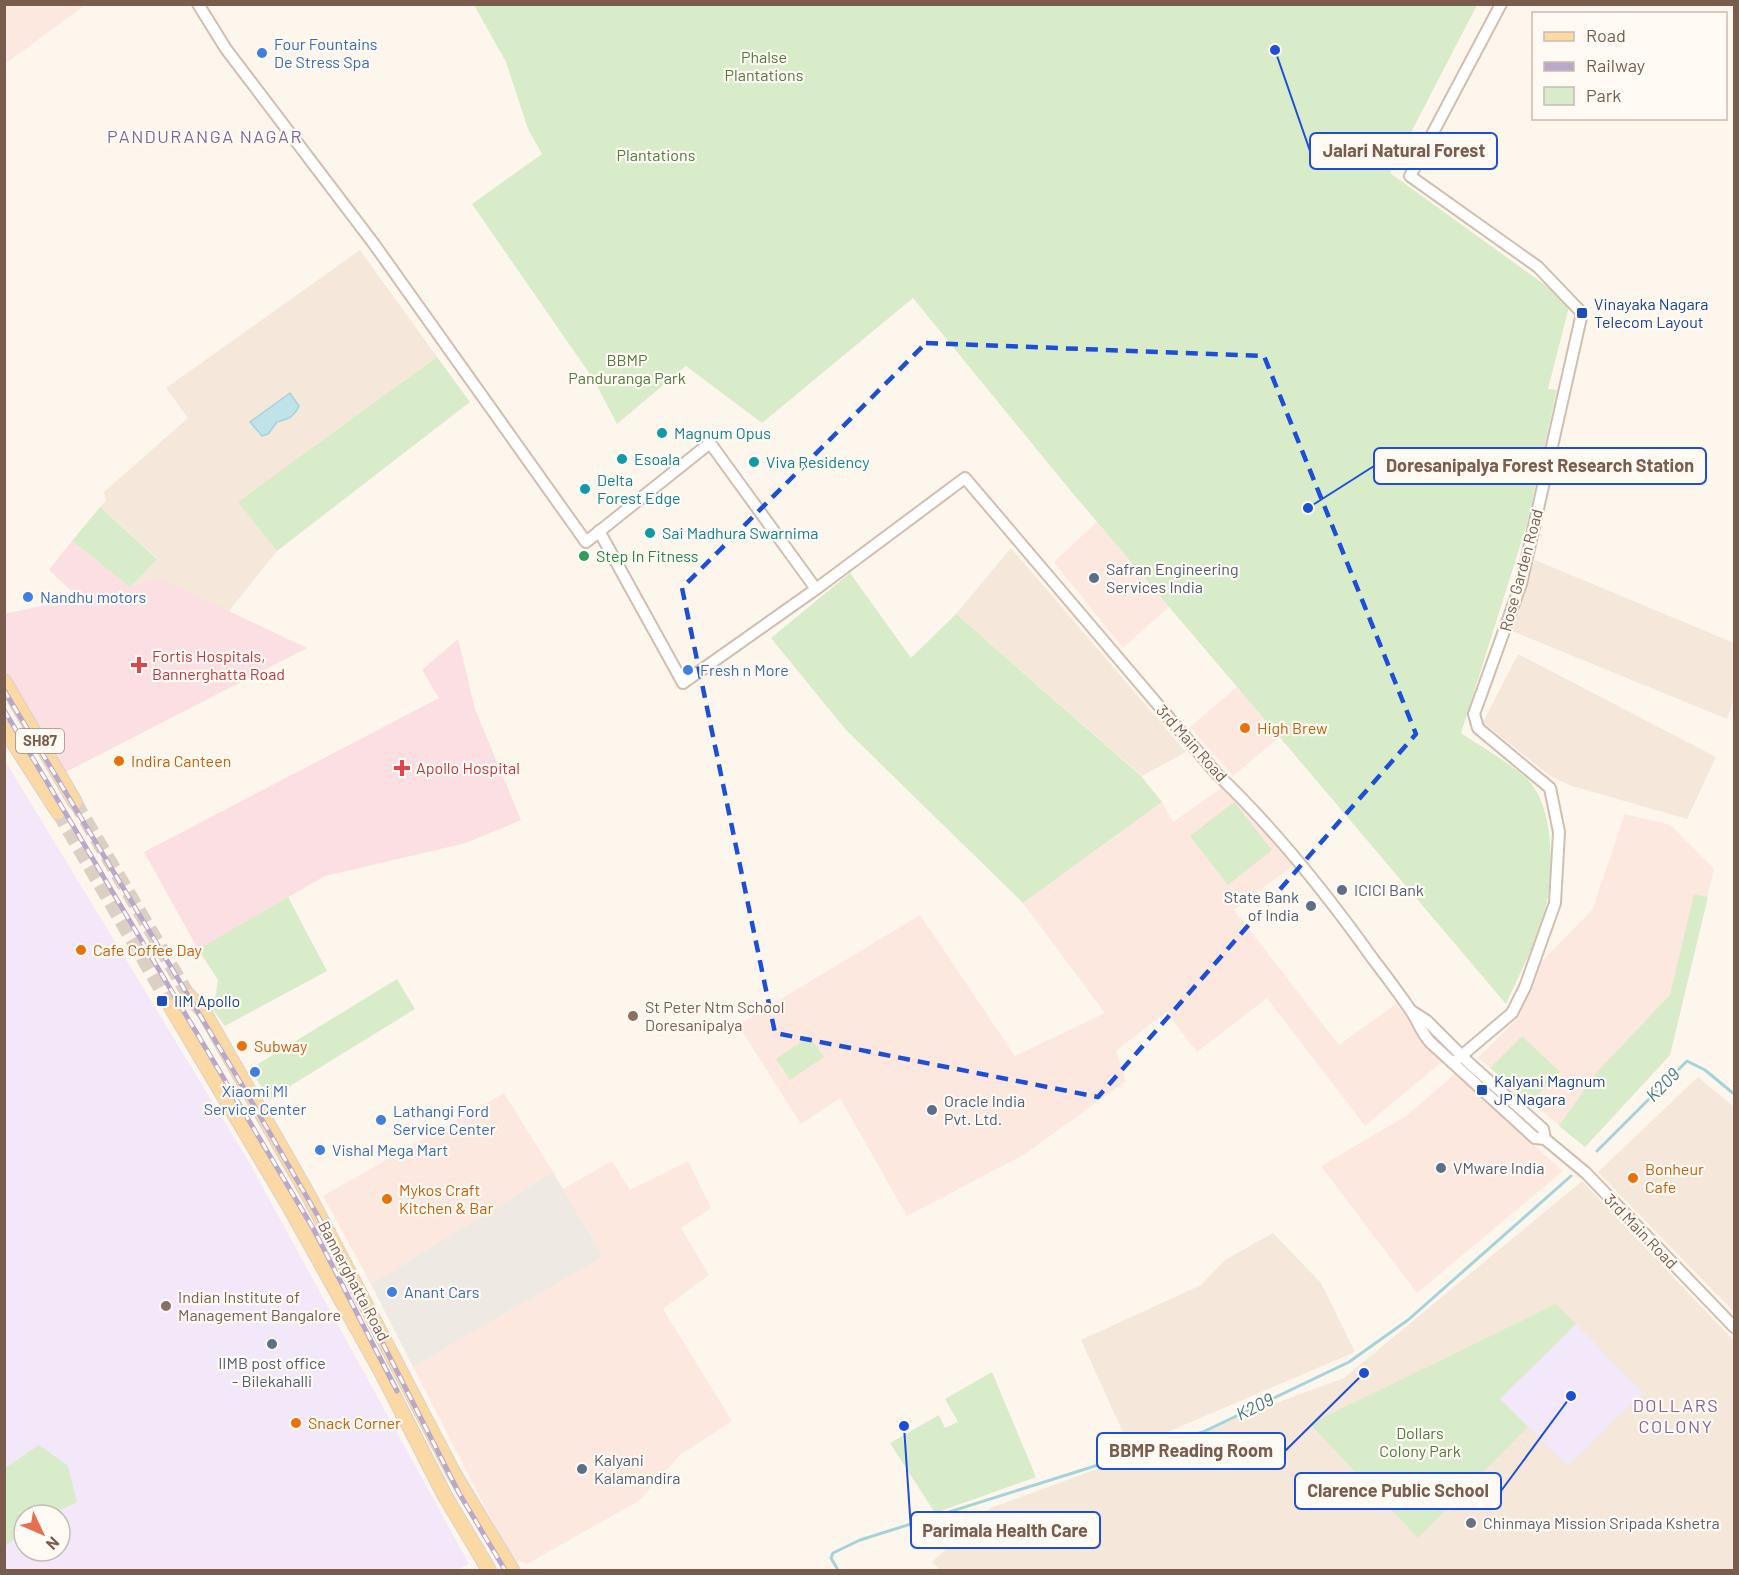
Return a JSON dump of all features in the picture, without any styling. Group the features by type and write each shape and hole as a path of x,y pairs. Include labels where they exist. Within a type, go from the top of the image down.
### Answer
{"main road":[{"name":"SH87","path":"4,681 75,802"},
{"name":"SH87","path":"4,728 58,812"},
{"name":"Bannerghatta Road","path":"189,996 204,1012 310,1198 454,1474 512,1570"},
{"name":"Bannerghatta Road","path":"171,1007 294,1216 382,1373 445,1496 489,1570"}],"street":[{"path":"198,4 226,49 374,244 586,542 599,531 710,443 816,589 683,682 599,531"},
{"name":"Rose Garden Road","path":"1452,1064 1512,1013 1525,987 1555,903 1559,832 1550,788 1478,728 1474,714 1521,584 1582,313 1538,267 1410,176 1501,4"},
{"name":"3rd Main Road","path":"816,589 965,478 1216,773 1253,808 1275,834 1413,1012 1420,1031 1452,1064 1535,1138 1545,1139 1586,1173 1734,1327"},
{"name":"3rd Main Road","path":"1413,1012 1427,1021 1463,1057 1543,1129 1545,1139"}],"highlighted area":[{"path":"926,343 1264,356 1416,734 1098,1097 775,1033 682,588"}],"shaded area":[{"path":"5,4 85,4 85,5 5,64"},
{"path":"360,250 437,357 239,502 277,551 225,616 130,587 157,558 100,507 106,500 104,492 188,418 166,388"},
{"path":"1097,522 1169,607 1123,648 1054,562"},
{"name":"Fortis Hospitals, Bannerghatta Road","path":"72,541 130,587 161,579 307,648 62,774 5,676 4,614 79,598 49,570"},
{"path":"1011,548 1186,752 1142,776 956,614"},
{"path":"1535,560 1734,643 1734,699 1727,719 1507,629"},
{"name":"Apollo Hospital","path":"458,639 475,709 521,820 466,843 325,876 198,949 144,852 439,698 422,670"},
{"path":"1518,654 1716,757 1687,819 1572,786 1550,776 1483,722"},
{"path":"1237,687 1279,737 1233,776 1190,727"},
{"name":"Indian Institute of Management Bangalore","path":"4,759 246,1157 469,1564 456,1570 5,1570"},
{"path":"1223,787 1241,804 1292,866 1234,910 1339,1045 1396,1004 1442,1062 1365,1126 1267,998 1197,1052 1166,1012 1116,1051 1126,1081 1025,1154 907,1216 840,1098 801,1124 738,1025 920,915 1015,1056 1105,1013 1023,903 1162,802 1173,822"},
{"path":"1625,814 1670,825 1714,869 1670,1055 1585,1147 1478,1058 1519,1017 1542,961 1592,910"},
{"path":"1455,1074 1563,1171 1417,1293 1321,1166 1406,1116"},
{"path":"1698,1077 1734,1107 1734,1312 1598,1172"},
{"path":"504,1093 553,1172 371,1284 323,1196"},
{"path":"612,1161 630,1190 688,1161 711,1208 681,1228 709,1275 663,1309 732,1421 680,1455 640,1500 527,1564 512,1559 413,1367 603,1257 563,1189"},
{"path":"553,1172 603,1257 413,1367 371,1284"},
{"path":"1582,1181 1734,1341 1734,1570 940,1570 932,1562 991,1508 1344,1378"},
{"path":"1273,1233 1321,1283 1355,1352 1130,1448 1081,1340 1201,1285 1225,1260"},
{"path":"1576,1324 1643,1393 1567,1466 1500,1399"}],"green space":[{"path":"474,5 1477,5 1390,173 1570,303 1548,389 1557,390 1527,524 1461,733 1507,763 1529,781 1543,807 1550,838 1550,871 1544,913 1530,953 1506,1004 1070,490 913,298 762,423 686,366 617,424 594,380 472,204 542,154 528,129 506,62"},
{"path":"437,357 470,402 277,551 238,502"},
{"path":"100,507 157,559 130,587 72,541"},
{"path":"850,573 911,658 956,614 1141,776 1162,802 1023,903 846,730 771,638"},
{"path":"1234,802 1272,850 1228,885 1190,836"},
{"path":"1694,894 1708,897 1670,1055 1585,1147 1559,1126 1597,1072 1670,995"},
{"path":"288,897 327,971 225,1026 213,1010 218,980 198,949"},
{"path":"397,979 415,1009 269,1099 250,1069"},
{"path":"809,1036 824,1057 790,1080 776,1059"},
{"path":"1522,1036 1560,1072 1531,1102 1490,1068"},
{"name":"Dollars Colony Park","path":"1556,1304 1576,1324 1500,1399 1528,1427 1418,1538 1310,1424"},
{"path":"992,1372 1036,1477 935,1513 890,1443 939,1415 945,1428 958,1422 945,1399"},
{"path":"39,1445 68,1466 77,1502 72,1504 12,1503 12,1541 5,1546 5,1468"}],"water":[{"path":"290,393 299,406 297,410 290,417 277,422 268,434 262,436 250,422"}],"waterway":[{"name":"K209","path":"1597,1151 1687,1061 1705,1070 1734,1094"},
{"name":"K209","path":"838,1570 831,1558 833,1553 860,1540 1203,1432 1349,1362 1408,1320 1571,1176"}],"tunnel":[{"path":"75,802 189,996"},
{"path":"58,812 171,1007"}],"railway":[{"path":"4,690 242,1085 319,1218 459,1493 505,1570"},
{"path":"4,710 313,1228 397,1391"}],"place":[{"name":"Jalari Natural Forest","path":"1275,50"},
{"name":"Four Fountains De Stress Spa","path":"262,53"},
{"name":"Vinayaka Nagara Telecom Layout","path":"1582,313"},
{"name":"Magnum Opus","path":"662,433"},
{"name":"Esoala","path":"622,459"},
{"name":"Viva Residency","path":"754,462"},
{"name":"Delta Forest Edge","path":"585,489"},
{"name":"Doresanipalya Forest Research Station","path":"1308,508"},
{"name":"Sai Madhura Swarnima","path":"650,533"},
{"name":"Step In Fitness","path":"584,556"},
{"name":"Safran Engineering Services India","path":"1094,578"},
{"name":"Nandhu motors","path":"28,597"},
{"name":"Fortis Hospitals, Bannerghatta Road","path":"139,665"},
{"name":"Fresh n More","path":"688,670"},
{"name":"High Brew","path":"1245,728"},
{"name":"Indira Canteen","path":"119,761"},
{"name":"Apollo Hospital","path":"402,768"},
{"name":"ICICI Bank","path":"1342,890"},
{"name":"State Bank of India","path":"1311,906"},
{"name":"Cafe Coffee Day","path":"81,950"},
{"name":"IIM Apollo","path":"162,1001"},
{"name":"St Peter Ntm School Doresanipalya","path":"633,1016"},
{"name":"Subway","path":"242,1046"},
{"name":"Xiaomi MI Service Center","path":"255,1072"},
{"name":"Kalyani Magnum JP Nagara","path":"1482,1090"},
{"name":"Oracle India Pvt. Ltd.","path":"932,1110"},
{"name":"Lathangi Ford Service Center","path":"381,1120"},
{"name":"Vishal Mega Mart","path":"320,1150"},
{"name":"VMware India","path":"1441,1168"},
{"name":"Bonheur Cafe","path":"1633,1178"},
{"name":"Mykos Craft Kitchen & Bar","path":"387,1199"},
{"name":"Anant Cars","path":"392,1292"},
{"name":"Indian Institute of Management Bangalore","path":"166,1306"},
{"name":"IIMB post office - Bilekahalli","path":"272,1344"},
{"name":"BBMP Reading Room","path":"1364,1373"},
{"name":"Clarence Public School","path":"1571,1396"},
{"name":"Snack Corner","path":"296,1423"},
{"name":"Parimala Health Care","path":"904,1426"},
{"name":"Kalyani Kalamandira","path":"582,1469"},
{"name":"Chinmaya Mission Sripada Kshetra","path":"1471,1523"}],"district":[{"name":"PANDURANGA NAGAR","path":"205,137"},
{"name":"DOLLARS COLONY","path":"1676,1416"}],"park label":[{"name":"Phalse Plantations","path":"764,66"},
{"name":"Plantations","path":"656,155"},
{"name":"BBMP Panduranga Park","path":"627,369"}]}
